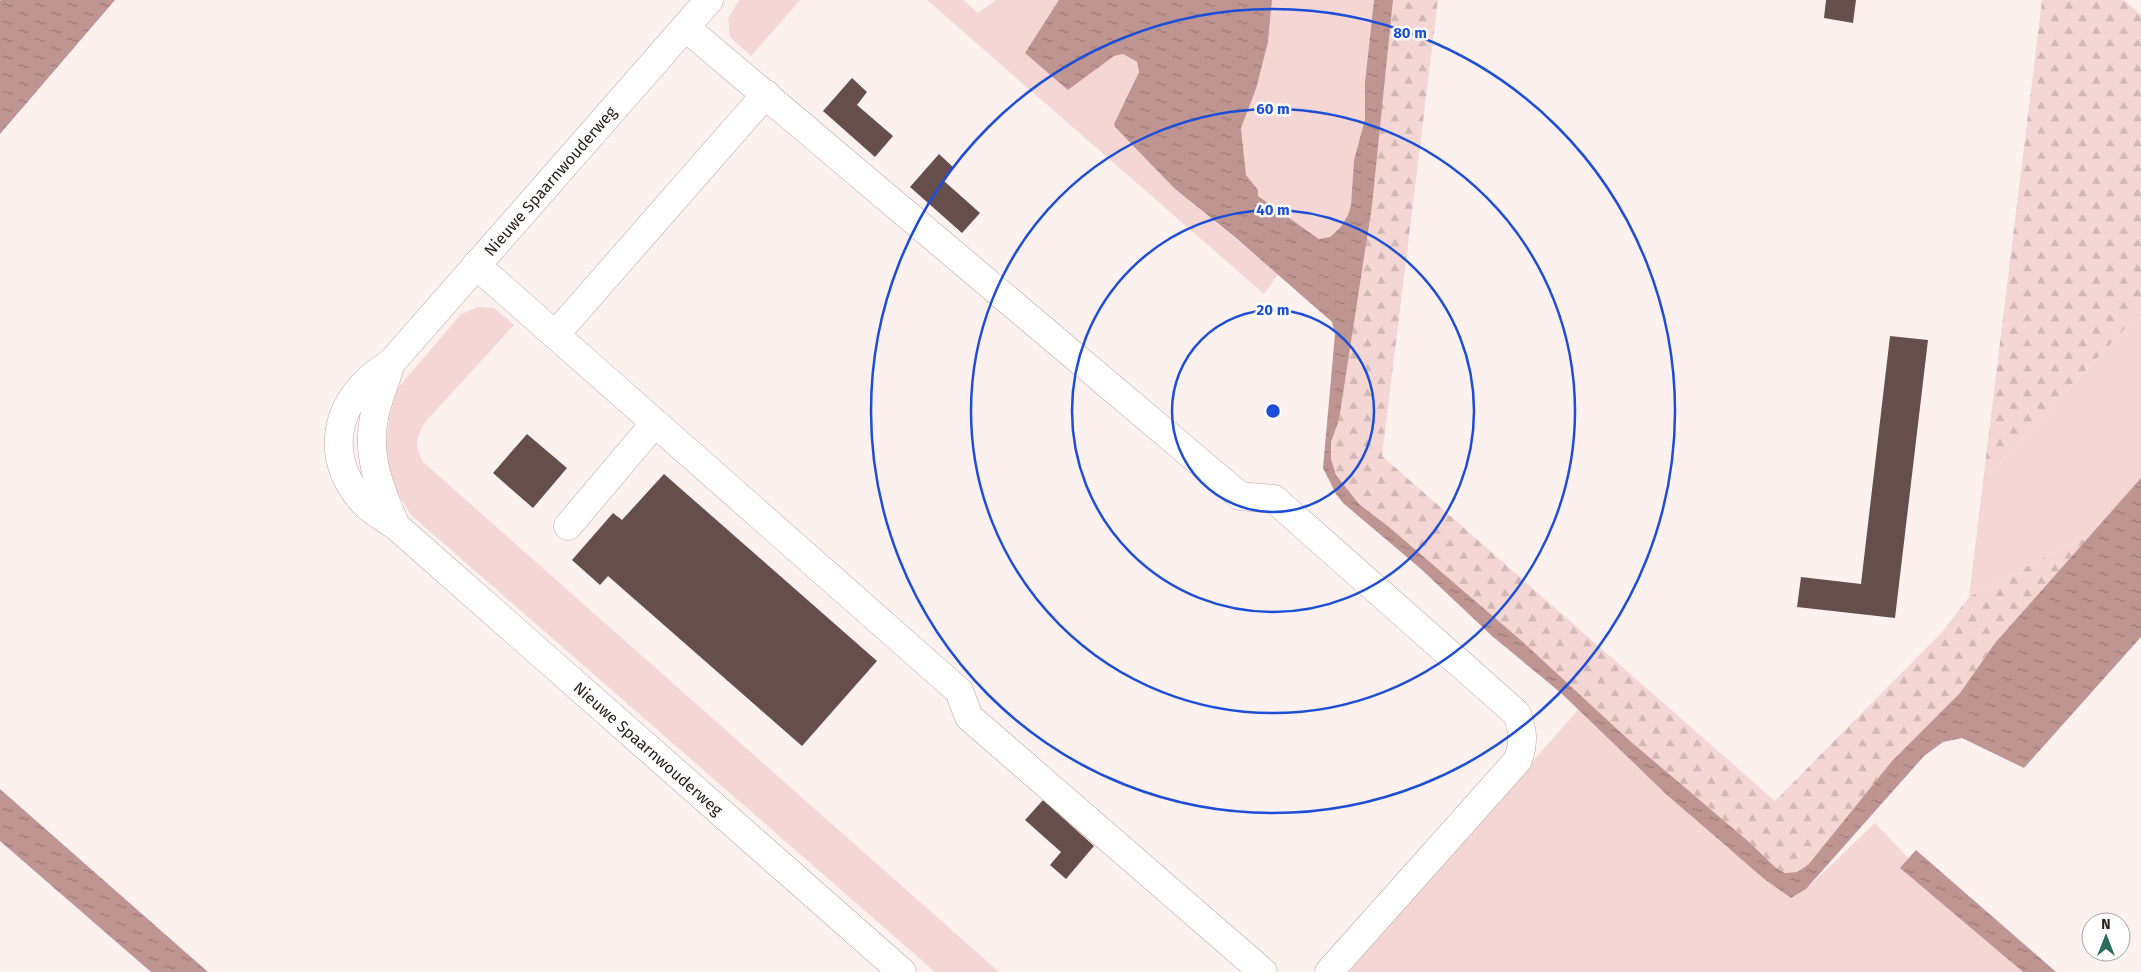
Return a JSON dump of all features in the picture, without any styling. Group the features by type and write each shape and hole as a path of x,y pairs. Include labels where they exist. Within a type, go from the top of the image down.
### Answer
{"street":[{"name":"Nieuwe Spaarnwouderweg","path":"709,0 391,363 374,417 371,442 381,491 396,526 902,972"},
{"path":"685,27 1240,496 1274,499 1517,714 1523,730 1523,745 1518,760 1329,972"},
{"path":"554,335 766,94"},
{"path":"476,265 959,691 969,717 1263,972"},
{"path":"568,526 655,423"}],"green space":[{"path":"739,0 800,0 751,56 730,37 728,19"},
{"path":"927,0 963,0 978,13 996,0 1059,0 1068,90 1114,56 1123,54 1137,63 1139,72 1114,124 1115,127 1175,189 1278,274 1264,294"},
{"path":"1272,0 1374,0 1365,82 1365,119 1354,160 1351,205 1348,215 1340,228 1330,237 1319,239 1258,196 1258,190 1246,175 1241,127 1256,89 1268,42"},
{"path":"1393,0 1438,0 1382,456 1775,801 1942,632 1969,597 2095,531 1995,643 1960,693 1892,761 1808,865 1797,872 1786,873 1775,867 1749,842 1629,740 1523,642 1389,527 1359,504 1336,475 1331,459 1331,442 1339,420 1372,206"},
{"path":"2042,0 2124,0 2141,15 2141,311 1983,481"},
{"path":"478,307 494,308 514,325 426,421 417,441 418,451 423,462 999,972 935,972 411,515 396,491 385,465 389,419 397,389 461,314"},
{"path":"2141,311 2141,478 2095,531 1969,597 1983,481"},
{"path":"1578,710 1708,831 1791,898 1806,889 1875,823 1909,859 1900,868 2023,972 1347,972"}],"water":[{"path":"115,0 0,134 0,1"},
{"path":"1059,0 1272,0 1268,42 1256,89 1241,128 1246,175 1258,190 1258,196 1319,239 1330,237 1340,228 1348,215 1351,205 1354,160 1365,119 1365,82 1374,0 1393,0 1372,206 1339,420 1331,442 1331,459 1336,475 1359,504 1389,527 1523,642 1629,740 1749,842 1775,867 1785,873 1797,872 1808,865 1892,761 1960,693 1995,643 2141,478 2141,637 2024,768 1962,738 1943,742 1924,756 1806,889 1791,898 1763,878 1667,795 1561,693 1492,636 1421,569 1343,503 1336,494 1323,468 1335,334 1332,322 1236,238 1175,189 1115,127 1114,124 1139,72 1137,62 1123,54 1114,56 1068,90 1025,53"},
{"path":"0,789 208,972 151,972 0,841"},
{"path":"1916,850 2056,972 2023,972 1900,868"}],"building":[{"path":"1826,0 1856,0 1853,23 1824,18"},
{"path":"852,78 867,92 857,105 893,136 875,157 823,111"},
{"path":"939,154 954,168 944,181 980,213 962,233 910,187"},
{"path":"1890,336 1928,340 1895,618 1797,607 1801,577 1861,584"},
{"path":"527,434 567,468 533,508 493,473"},
{"path":"664,474 877,661 802,746 608,576 600,585 572,560 613,513 622,520"},
{"path":"1043,800 1094,846 1066,879 1050,865 1061,852 1025,820"}]}
